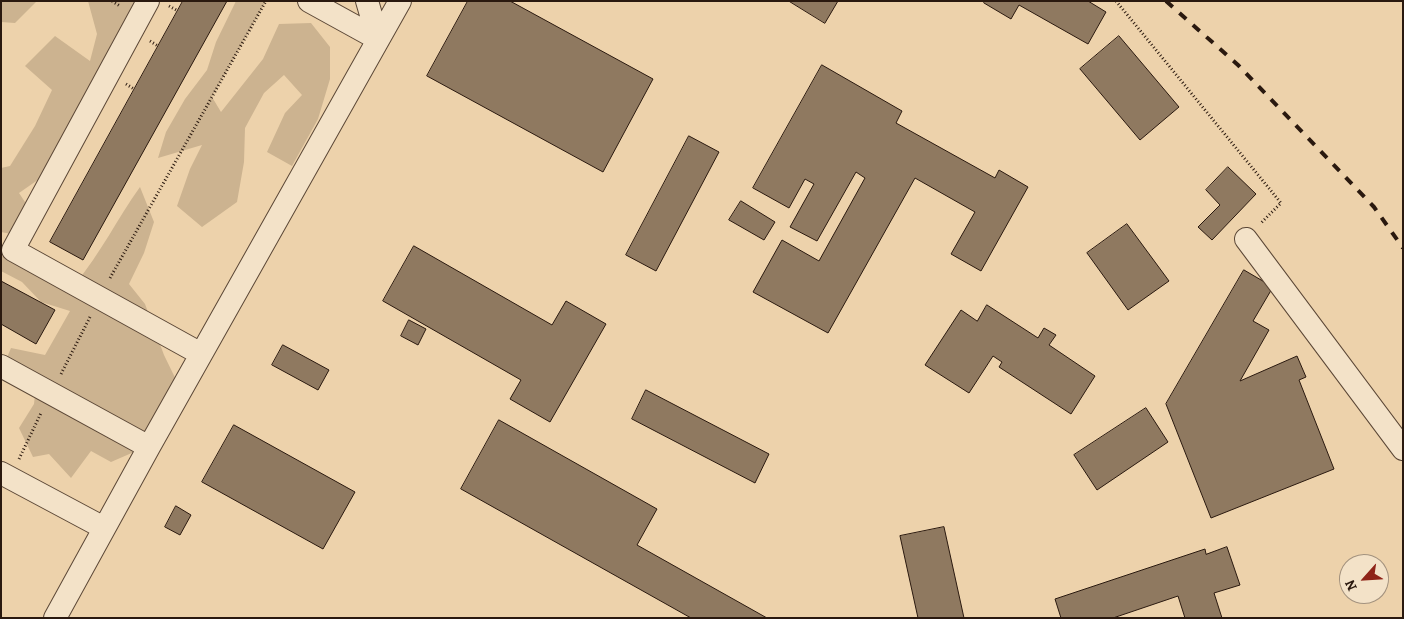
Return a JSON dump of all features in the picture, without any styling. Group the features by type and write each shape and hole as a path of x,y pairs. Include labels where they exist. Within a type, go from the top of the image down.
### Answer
{"street":[{"path":"148,1 13,250 201,354"},
{"path":"309,1 378,39"},
{"path":"367,1 378,39"},
{"path":"55,618 400,1"},
{"path":"1246,239 1403,449"},
{"path":"1,366 149,447"},
{"path":"1,473 104,528"}],"path":[{"path":"99,298 266,1"},
{"path":"1116,1 1281,203 1246,239"}],"shaded area":[{"path":"1,1 37,1 15,23 1,22"},
{"path":"88,1 144,1 42,177 19,193 29,208 11,234 1,232 1,168 10,166 35,126 52,90 25,66 55,36 90,61 97,34"},
{"path":"236,1 266,1 212,97 221,112 263,59 279,24 311,23 330,47 330,79 318,119 292,166 267,152 285,113 302,95 284,75 264,93 245,128 244,162 237,202 202,227 177,206 190,169 202,145 158,158 166,132 185,99 207,70 216,42"},
{"path":"140,187 154,222 144,253 129,284 145,304 164,355 181,390 152,419 134,452 111,462 91,451 71,478 49,454 33,457 19,428 34,404 36,385 3,367 11,348 45,355 70,311 41,302 22,282 1,271 1,246 37,253 75,284 93,260"}],"building":[{"path":"183,1 227,1 83,260 50,242"},
{"path":"468,1 510,1 653,79 603,172 427,76"},
{"path":"789,1 838,1 825,23"},
{"path":"985,1 1088,1 1106,12 1088,44 1019,5 1011,19 984,3"},
{"path":"1119,36 1179,107 1140,140 1080,69"},
{"path":"822,65 902,111 896,123 995,178 999,170 1028,187 981,271 951,254 975,212 915,178 828,333 753,292 782,240 819,261 865,178 856,172 817,241 790,227 814,184 805,179 789,208 753,188"},
{"path":"689,136 719,152 656,271 626,255"},
{"path":"1228,167 1256,194 1212,240 1198,227 1220,205 1206,190"},
{"path":"741,201 775,222 764,240 729,220"},
{"path":"1127,224 1169,281 1128,310 1087,253"},
{"path":"414,246 552,325 566,301 606,324 550,422 510,399 521,380 383,301"},
{"path":"1244,270 1273,287 1253,321 1269,330 1240,381 1297,356 1306,377 1299,380 1334,469 1211,518 1166,404"},
{"path":"1,281 55,310 36,344 1,324"},
{"path":"987,305 1038,338 1044,328 1056,335 1049,345 1095,376 1071,414 999,367 1002,362 993,356 969,393 925,365 961,310 977,321"},
{"path":"409,320 426,329 418,345 401,336"},
{"path":"283,345 329,370 318,390 272,365"},
{"path":"646,390 769,454 755,483 632,419"},
{"path":"1146,408 1168,442 1097,490 1074,455"},
{"path":"499,420 657,509 637,545 767,618 691,618 461,489"},
{"path":"234,425 355,492 323,549 202,482"},
{"path":"176,506 191,515 180,535 165,527"},
{"path":"944,527 964,618 918,618 900,536"},
{"path":"1227,547 1240,585 1214,593 1222,618 1185,618 1178,596 1113,618 1061,618 1055,599 1205,549 1206,554"}],"railway":[{"path":"1166,1 1238,65 1374,207 1403,248"}]}
